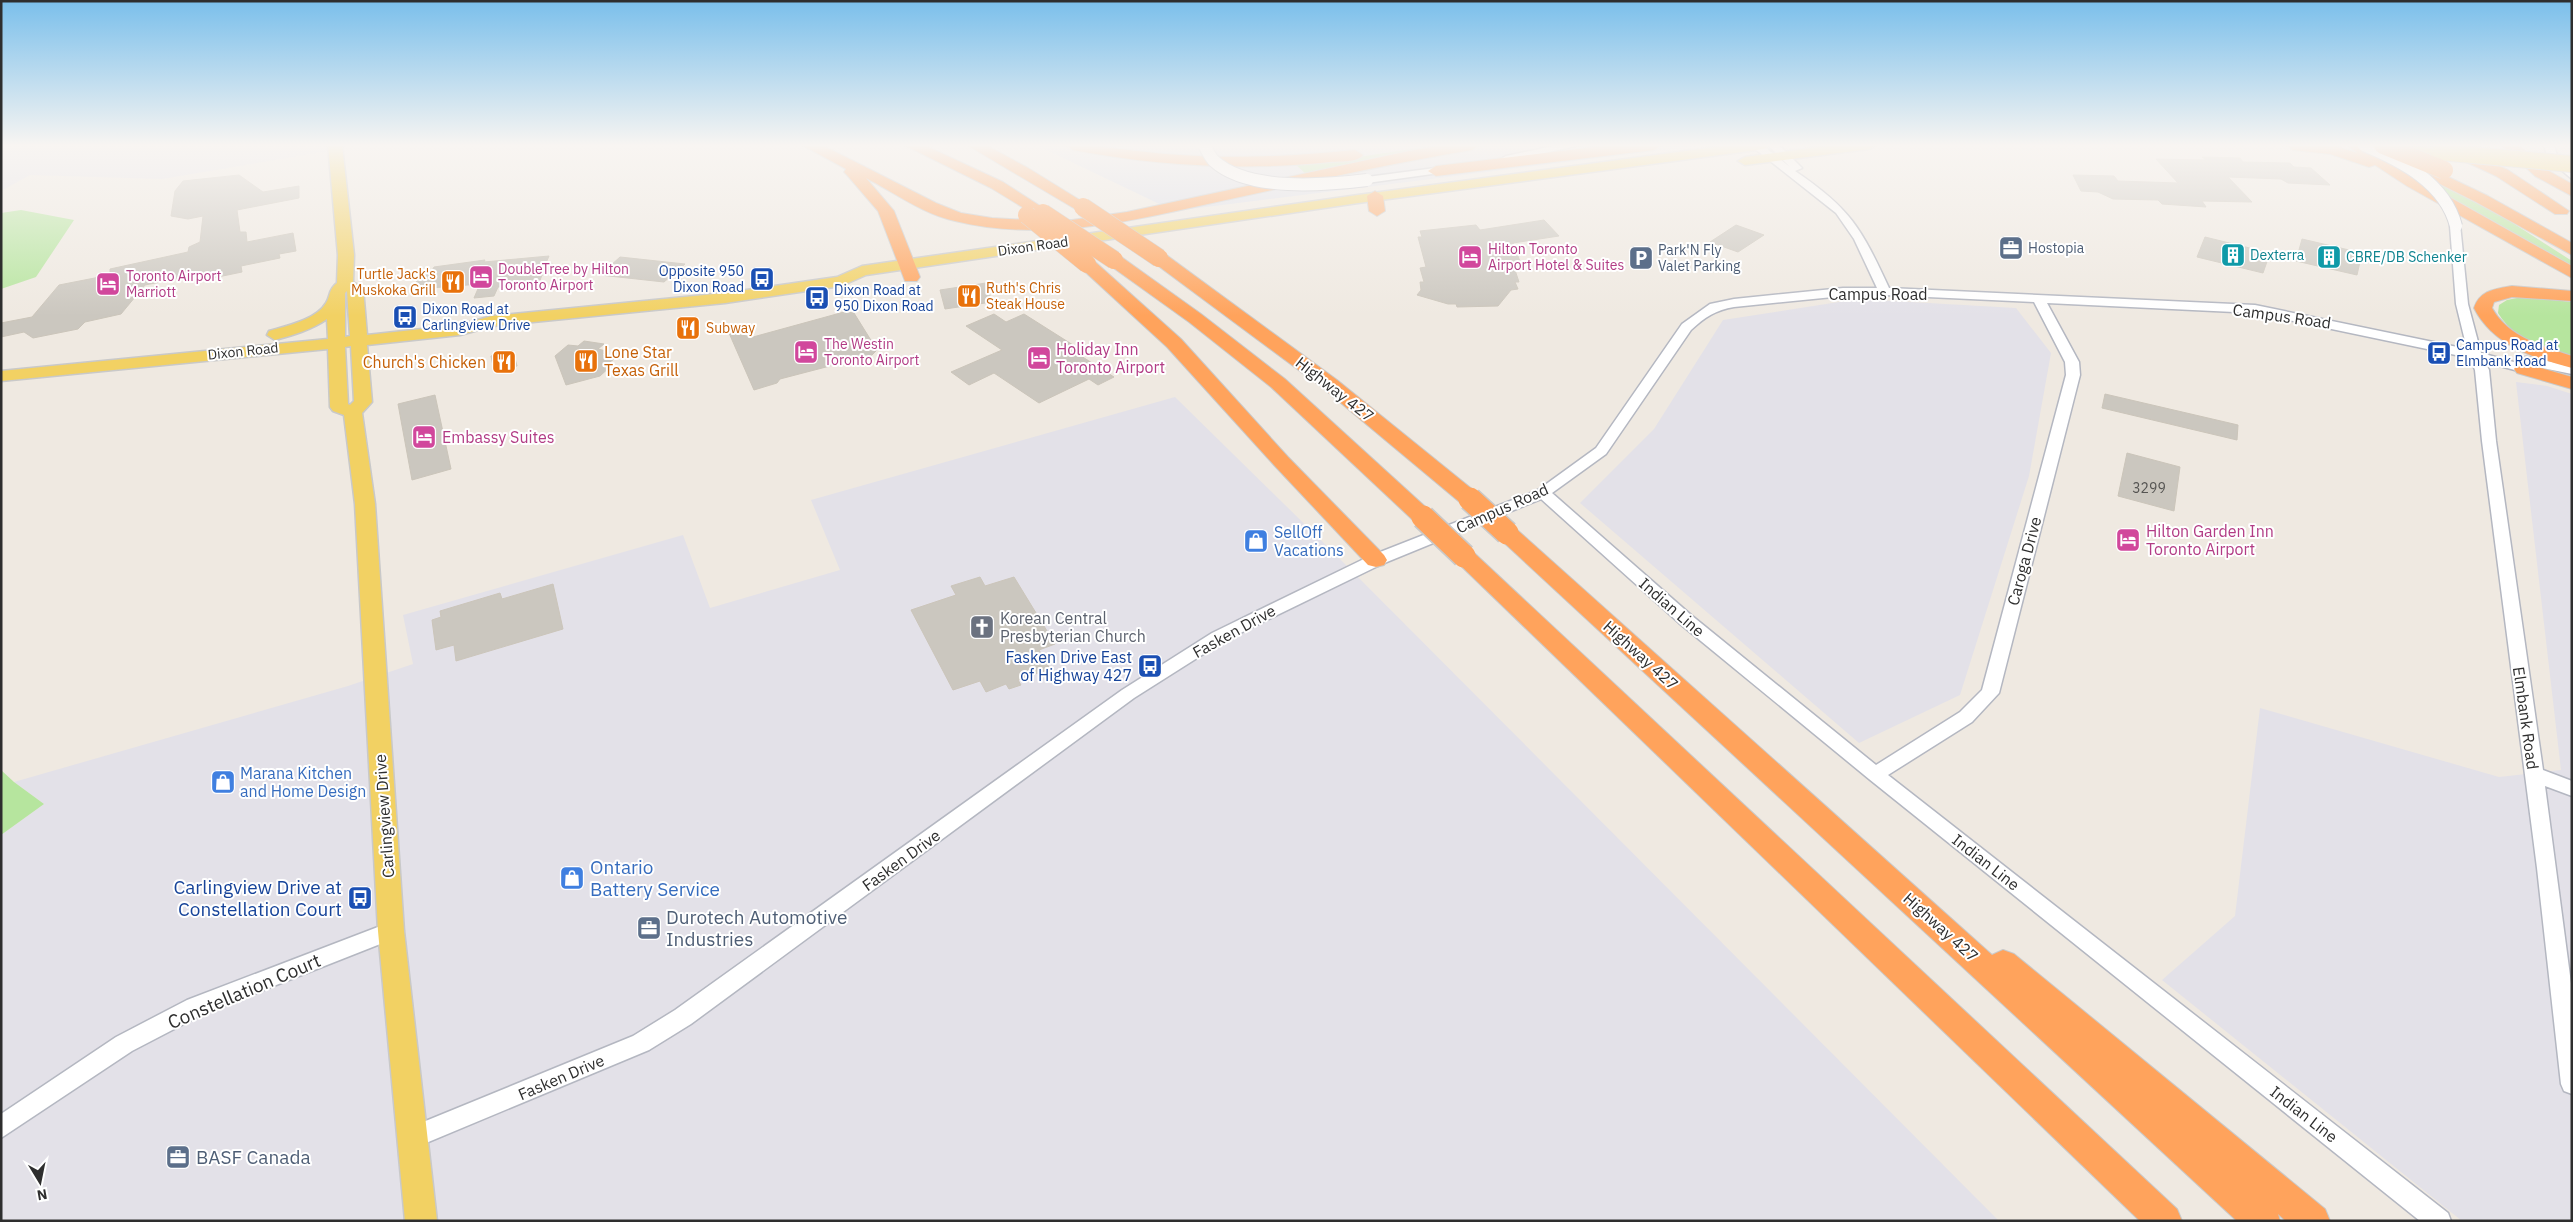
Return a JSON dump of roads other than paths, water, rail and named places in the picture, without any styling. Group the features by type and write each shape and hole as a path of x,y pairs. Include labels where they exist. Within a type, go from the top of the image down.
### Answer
{"highway":[{"path":"879,202 889,216 908,271"},
{"path":"922,202 957,217 1020,225 1072,225 1193,202"},
{"path":"1019,202 1035,214 1174,343 1281,462 1376,560"},
{"name":"Highway 427","path":"1075,202 1159,258 1330,384 1470,499 2264,1221"},
{"path":"2448,202 2572,273"},
{"path":"2485,202 2572,250"},
{"path":"2502,202 2572,250"},
{"path":"2546,202 2566,215"},
{"path":"2550,202 2566,215"},
{"name":"Highway 427","path":"1035,214 1114,260 1195,318 1278,383 1423,517 2165,1221"},
{"path":"2572,296 2536,291 2506,291 2487,300 2484,311 2491,322 2512,338 2539,351 2572,362"},
{"path":"2524,369 2572,383"},
{"path":"1830,826 2064,1012 2313,1221"}],"main road":[{"path":"341,202 346,255 345,285 338,291 335,304 339,407 353,412"},
{"name":"Dixon Road","path":"1,376 358,334 459,319 484,322 725,298 841,281 862,284 908,271 1390,202"},
{"name":"Carlingview Drive","path":"345,285 355,288 363,402 353,412 365,514 391,931 414,1137 421,1221"},
{"path":"275,335 310,324 322,318 335,304"},
{"name":"Dixon Road","path":"358,334 436,333 460,330 484,322"},
{"path":"359,365 371,355 390,344 436,333"},
{"name":"Dixon Road","path":"1,365 275,335 336,336"}],"street":[{"path":"1828,202 1849,221 1886,291"},
{"path":"2447,202 2451,208 2456,226"},
{"name":"Elmbank Road","path":"2456,226 2462,304 2474,354 2482,370 2489,441 2534,774 2566,986 2572,1084"},
{"name":"Campus Road","path":"1376,560 1543,493 1601,451 1686,327 1700,315 1714,307 1734,303 1843,292 1886,291 2255,309 2290,314 2474,354 2572,370"},
{"name":"Caroga Drive","path":"1875,774 1966,717 1990,693 2073,375 2072,362 2038,298"},
{"name":"Campus Road","path":"2474,354 2524,369 2572,379"},
{"name":"Indian Line","path":"1543,493 1685,619 1875,774 2440,1221"},
{"name":"Fasken Drive","path":"414,1137 641,1043 683,1017 1128,694 1228,631 1376,560"},
{"path":"2534,774 2572,789"},
{"name":"Constellation Court","path":"1,1127 124,1044 196,1007 391,931"}],"place":[{"name":"Hostopia","path":"2011,248"},
{"name":"Dexterra","path":"2233,255"},
{"name":"Hilton Toronto Airport Hotel & Suites","path":"1470,257"},
{"name":"CBRE/DB Schenker","path":"2329,257"},
{"name":"Park'N Fly Valet Parking","path":"1641,258"},
{"name":"DoubleTree by Hilton Toronto Airport","path":"481,277"},
{"name":"Opposite 950 Dixon Road","path":"762,279"},
{"name":"Turtle Jack's Muskoka Grill","path":"453,282"},
{"name":"Toronto Airport Marriott","path":"108,284"},
{"name":"Ruth's Chris Steak House","path":"969,296"},
{"name":"Dixon Road at 950 Dixon Road","path":"817,298"},
{"name":"Dixon Road at Carlingview Drive","path":"405,317"},
{"name":"Subway","path":"688,328"},
{"name":"The Westin Toronto Airport","path":"806,352"},
{"name":"Campus Road at Elmbank Road","path":"2439,353"},
{"name":"Holiday Inn Toronto Airport","path":"1039,358"},
{"name":"Lone Star Texas Grill","path":"586,361"},
{"name":"Church's Chicken","path":"504,362"},
{"name":"Embassy Suites","path":"424,437"},
{"name":"Hilton Garden Inn Toronto Airport","path":"2128,540"},
{"name":"SellOff Vacations","path":"1256,541"},
{"name":"Korean Central Presbyterian Church","path":"982,627"},
{"name":"Fasken Drive East of Highway 427","path":"1150,666"},
{"name":"Marana Kitchen and Home Design","path":"223,782"},
{"name":"Ontario Battery Service","path":"572,878"},
{"name":"Carlingview Drive at Constellation Court","path":"360,898"},
{"name":"Durotech Automotive Industries","path":"649,928"},
{"name":"BASF Canada","path":"178,1157"}]}
